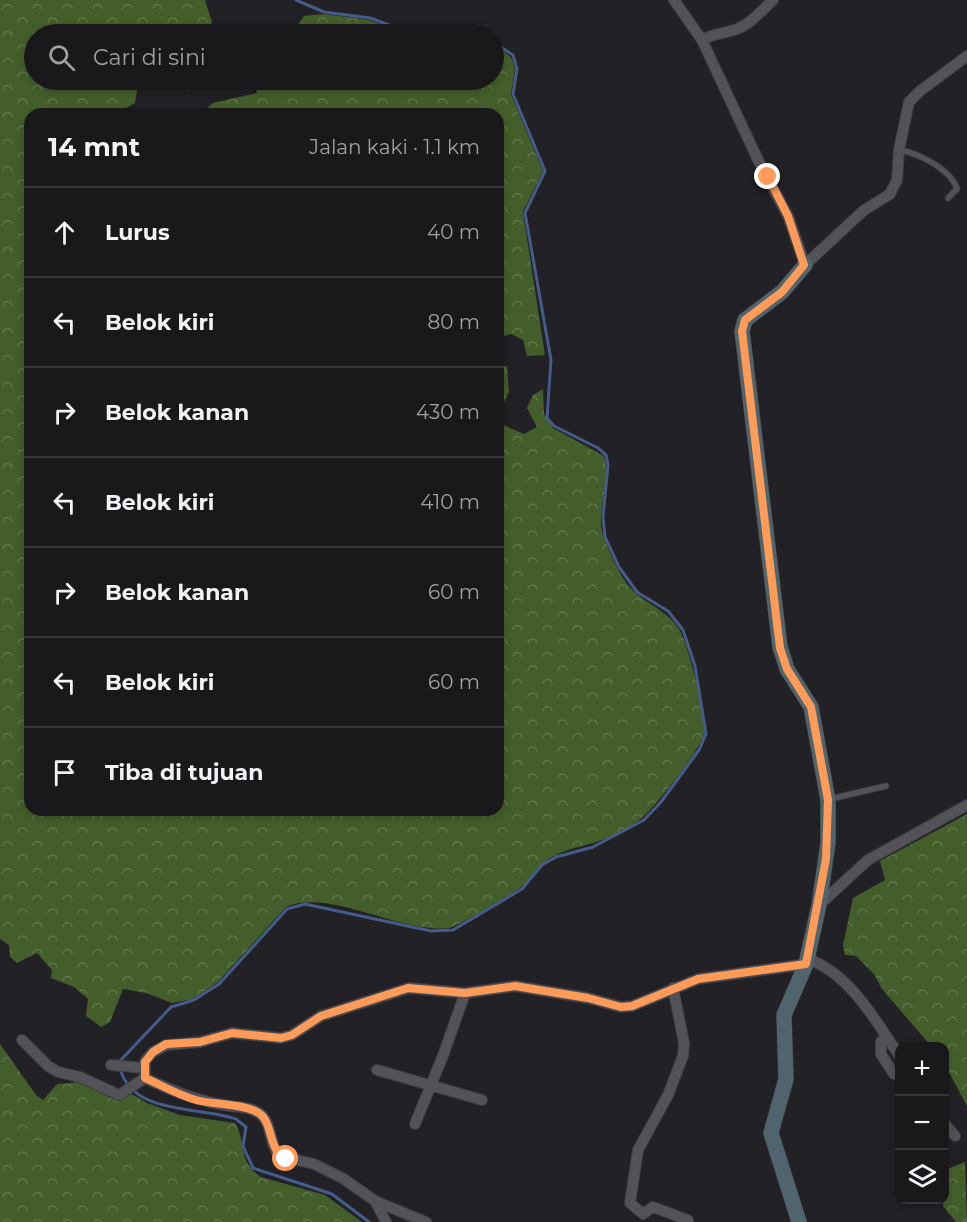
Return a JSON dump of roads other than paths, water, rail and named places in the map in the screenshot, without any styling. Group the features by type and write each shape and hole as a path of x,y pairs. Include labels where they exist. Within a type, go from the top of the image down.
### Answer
{"street":[{"path":"674,0 702,40 758,160 788,216 804,265"},
{"path":"702,40 717,32 734,31 744,26 773,0"},
{"path":"799,1222 771,1133 786,1079 784,1015 807,962 819,905 828,843 828,800 811,707 787,669 780,648 742,331 745,320 782,292 804,265 863,211 890,194 897,180 899,150 909,102 967,56"},
{"path":"819,905 868,860 967,805"},
{"path":"22,1040 48,1066 58,1072 80,1077 119,1095 141,1077 145,1062 153,1052 166,1044 200,1042 232,1033 281,1038 292,1035 321,1016 408,988 465,993 515,986 588,998 621,1007 632,1006 698,979 807,962 838,976 868,1010 895,1050"},
{"path":"673,988 684,1043 683,1056 668,1095 638,1150 630,1203 643,1214 653,1207 687,1220"},
{"path":"415,1124 465,993"},
{"path":"886,1037 881,1042 881,1054 894,1074"},
{"path":"119,1066 195,1100 256,1111 265,1118 272,1144 280,1156 314,1164 344,1179 375,1201 426,1222"},
{"path":"377,1070 430,1083 482,1100"},
{"path":"949,1128 955,1136"},
{"path":"375,1201 386,1222"}],"lane":[{"path":"899,150 914,153 949,176 957,189 948,198"},
{"path":"828,800 886,786"}],"waterway":[{"path":"296,0 324,12 370,18 386,24"},
{"path":"119,1062 171,1007 194,1000 219,984 287,909 305,904 431,931 453,930 522,889 542,865 556,857 593,847 644,820 661,802 699,750 706,734 695,666 683,630 668,611 637,592 619,567 605,537 603,517 608,465 606,455 598,448 554,426 547,418 551,360 525,213 545,171 513,94 517,69 513,55 504,49"},
{"path":"120,1068 127,1083 138,1094 153,1102 236,1119 246,1127 243,1146 253,1168 332,1194 369,1222"}]}
